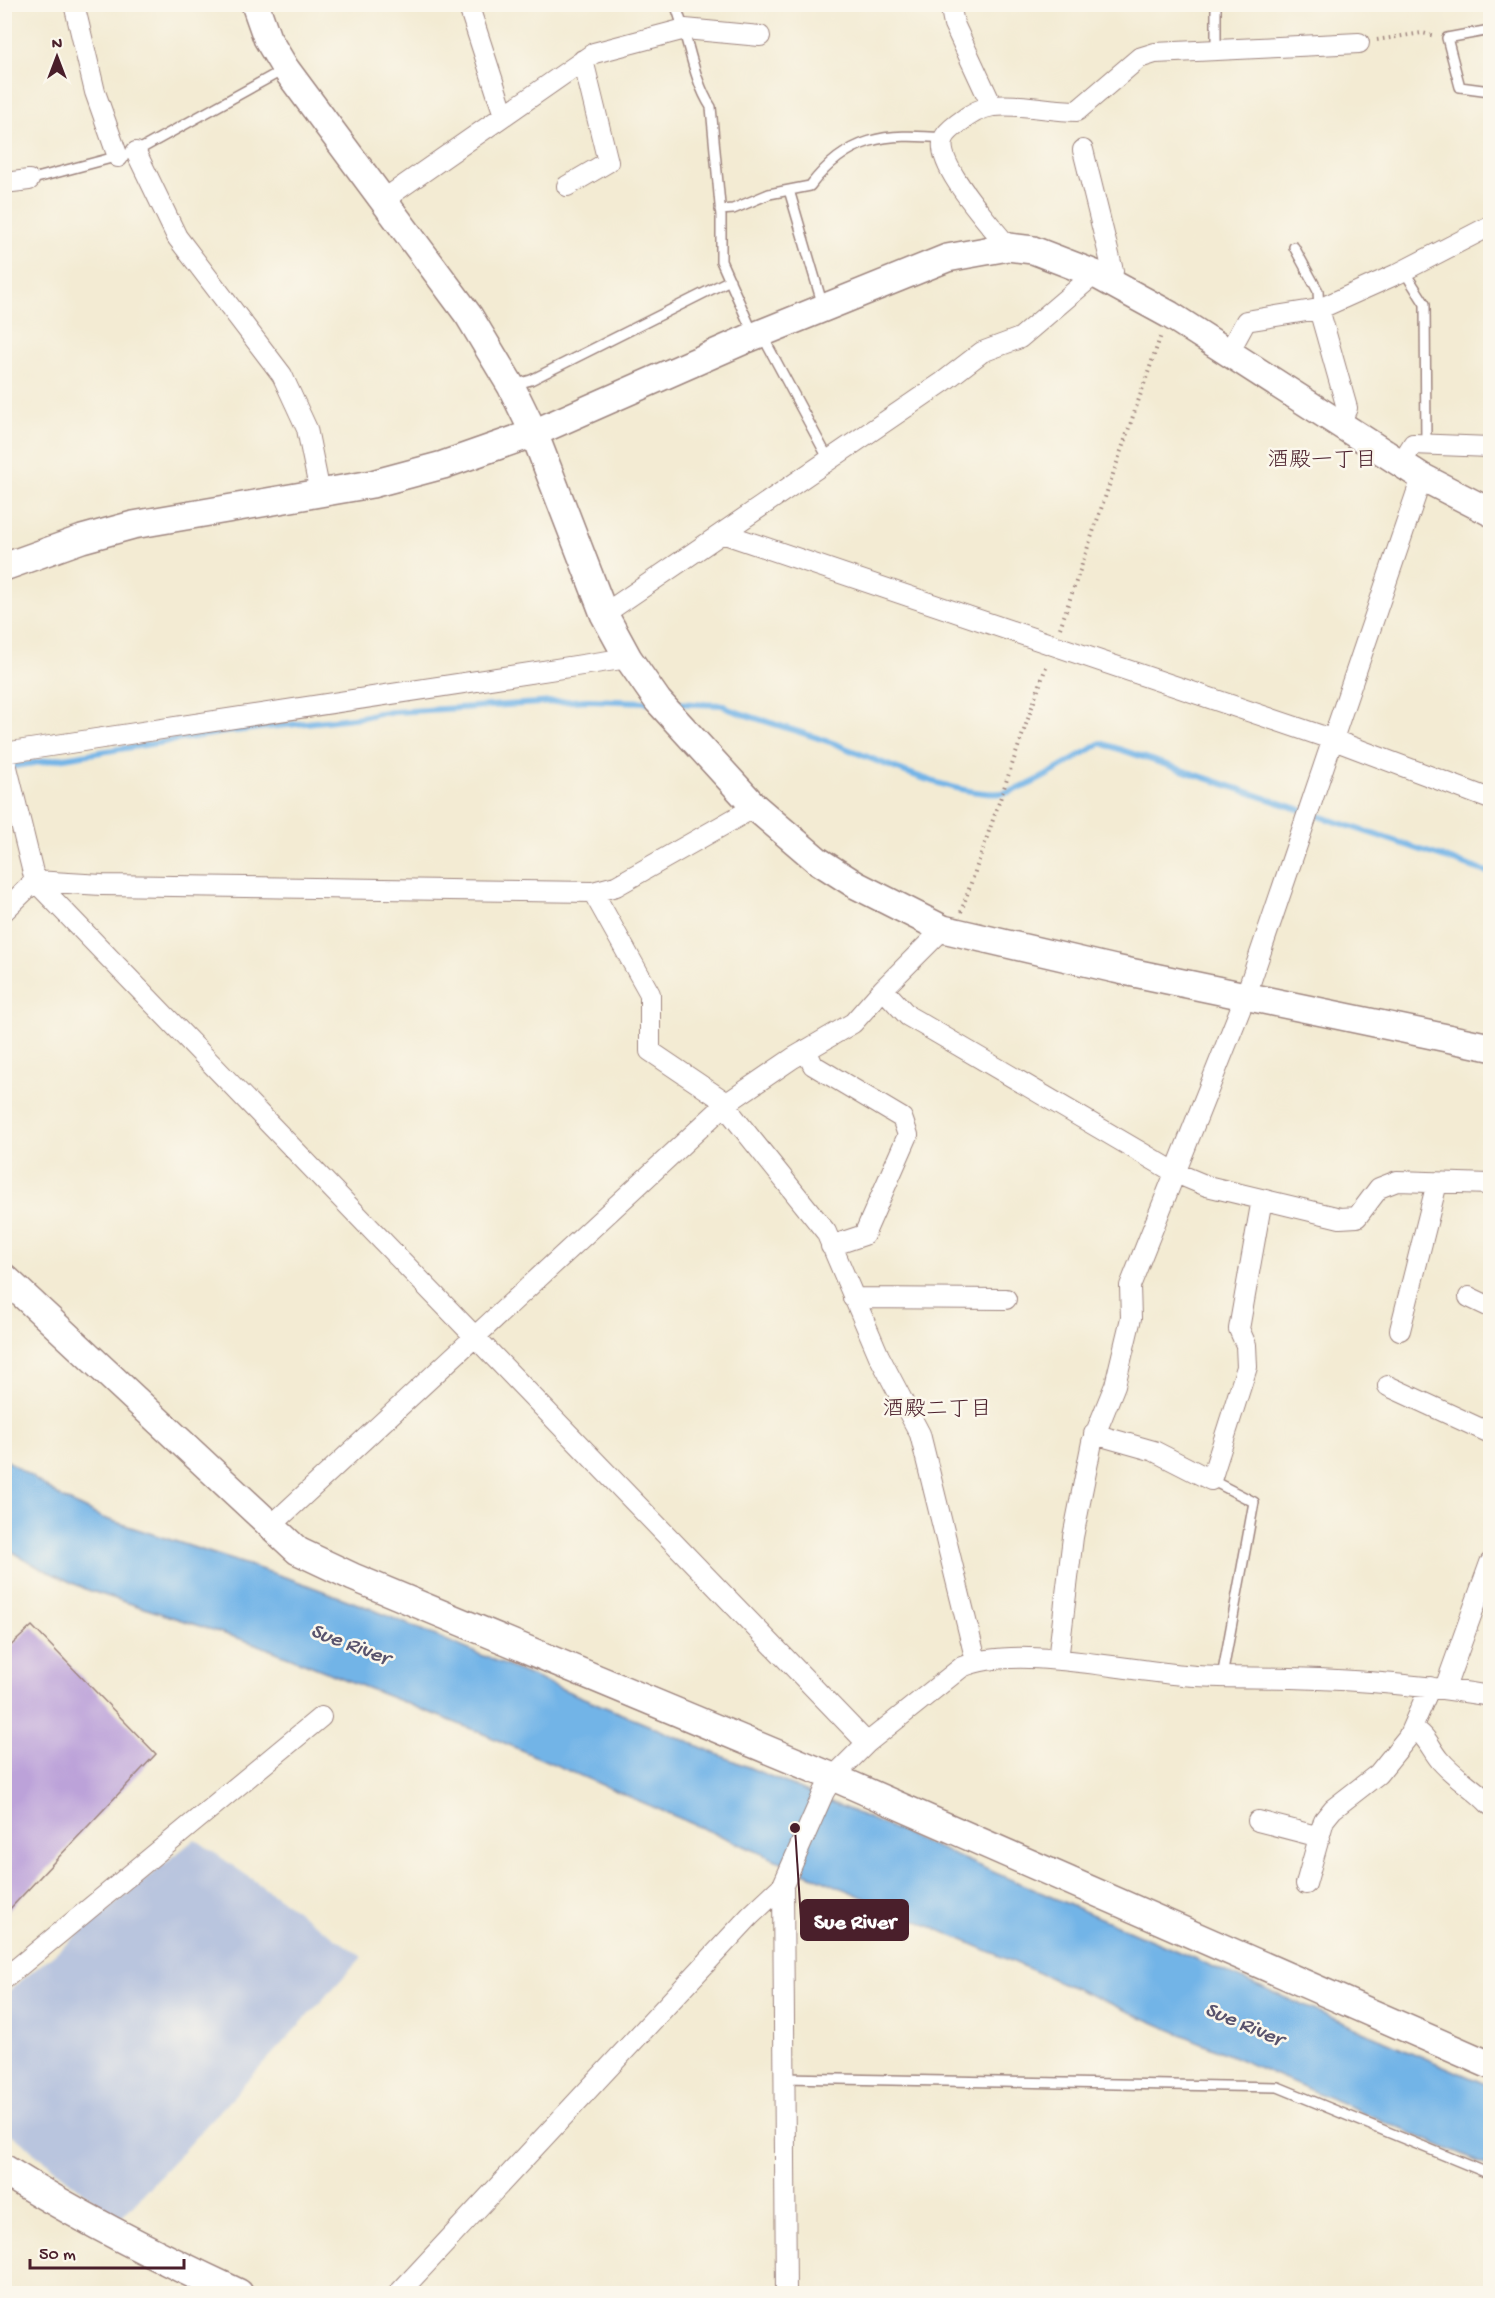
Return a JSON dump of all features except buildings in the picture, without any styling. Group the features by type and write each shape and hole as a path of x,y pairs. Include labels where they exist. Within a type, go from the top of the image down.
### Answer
{"main road":[{"path":"4,2170 173,2264 238,2294"}],"street":[{"path":"74,4 95,92 127,154 177,237 282,375 307,429 320,493"},
{"path":"255,4 267,38 285,68 469,316 511,386 534,433 604,614 628,658 658,701 755,807 817,860 856,885 949,931 1491,1047"},
{"path":"468,4 501,106 506,114"},
{"path":"950,4 954,24 992,106"},
{"path":"383,200 594,53 685,29 760,36"},
{"path":"1008,247 952,174 943,154 944,138 952,128 972,112 992,106 1015,105 1077,111 1139,58 1155,52 1359,43"},
{"path":"567,186 608,162 584,60"},
{"path":"604,614 982,352 1020,338 1113,271 1083,150"},
{"path":"4,183 29,180"},
{"path":"1229,352 1246,321 1319,309 1404,271 1491,226"},
{"path":"4,567 82,539 133,525 372,484 433,468 534,433 757,335 948,258 1008,247 1043,254 1102,278 1170,315 1412,470 1491,512"},
{"path":"1319,309 1347,408 1340,423"},
{"path":"1058,1660 1073,1537 1094,1434 1114,1385 1131,1318 1130,1286 1246,995 1331,739 1412,470 1413,444 1491,447"},
{"path":"722,533 1331,739 1491,799"},
{"path":"628,658 4,754 36,881 867,1743"},
{"path":"4,911 36,881 114,885 593,892 616,886 755,807"},
{"path":"593,892 650,994 650,1051 727,1103 733,1116 826,1232 879,1356 920,1434 976,1661"},
{"path":"273,1524 473,1336 727,1103 806,1050 853,1023 882,989 949,931"},
{"path":"882,989 908,1016 1176,1173 1207,1186 1340,1218 1358,1217 1379,1188 1397,1181 1491,1184"},
{"path":"806,1050 813,1065 902,1118 908,1134 864,1235 831,1246"},
{"path":"1400,1330 1437,1183"},
{"path":"1094,1434 1154,1451 1211,1480 1247,1367 1246,1346 1239,1329 1262,1199"},
{"path":"4,1277 273,1524 298,1551 828,1784 1490,2062"},
{"path":"1469,1297 1491,1307"},
{"path":"854,1298 1006,1299"},
{"path":"1388,1386 1491,1432"},
{"path":"1306,1884 1324,1820 1333,1809 1378,1774 1408,1737 1438,1688 1491,1563"},
{"path":"398,2294 787,1877 828,1784 867,1743 962,1667 976,1661 1058,1660 1195,1676 1293,1678 1438,1688 1491,1696"},
{"path":"4,1979 321,1717"},
{"path":"1412,1728 1423,1733 1438,1759 1455,1776 1478,1791 1491,1805"},
{"path":"1258,1821 1320,1837"},
{"path":"786,2294 784,2078 787,1877"}],"lane":[{"path":"675,4 685,29 705,97 711,107 722,261 757,335 829,460"},
{"path":"1216,4 1216,48"},
{"path":"1491,30 1447,38 1460,87 1491,92"},
{"path":"29,180 127,154 285,68"},
{"path":"720,210 810,186 831,163 873,139 902,135 944,138"},
{"path":"789,190 824,308"},
{"path":"1294,247 1317,291 1319,309"},
{"path":"1404,271 1425,304 1426,445"},
{"path":"511,386 531,380 730,280"},
{"path":"1211,1480 1254,1503 1222,1677"},
{"path":"784,2078 1278,2087 1491,2174"}],"path":[{"path":"1359,43 1422,33 1447,38"},
{"path":"949,931 1054,646 1164,326 1170,315"}],"shaded area":[{"path":"195,1839 362,1957 119,2220 5,2129 4,1995"}],"water":[{"path":"5,1459 64,1499 103,1518 291,1579 369,1608 810,1793 1490,2086 1490,2167 479,1732 256,1644 88,1590 38,1567 5,1547"}],"waterway":[{"path":"9,767 224,732 362,717 378,713 587,700 648,702"},
{"path":"670,703 724,705 728,709 833,743 917,776 963,790 985,793 1003,793 1026,786 1101,743 1490,873"}],"place":[{"name":"Sue River","path":"795,1828"}],"district":[{"name":"酒殿一丁目","path":"1322,458"},
{"name":"酒殿二丁目","path":"937,1407"}]}
